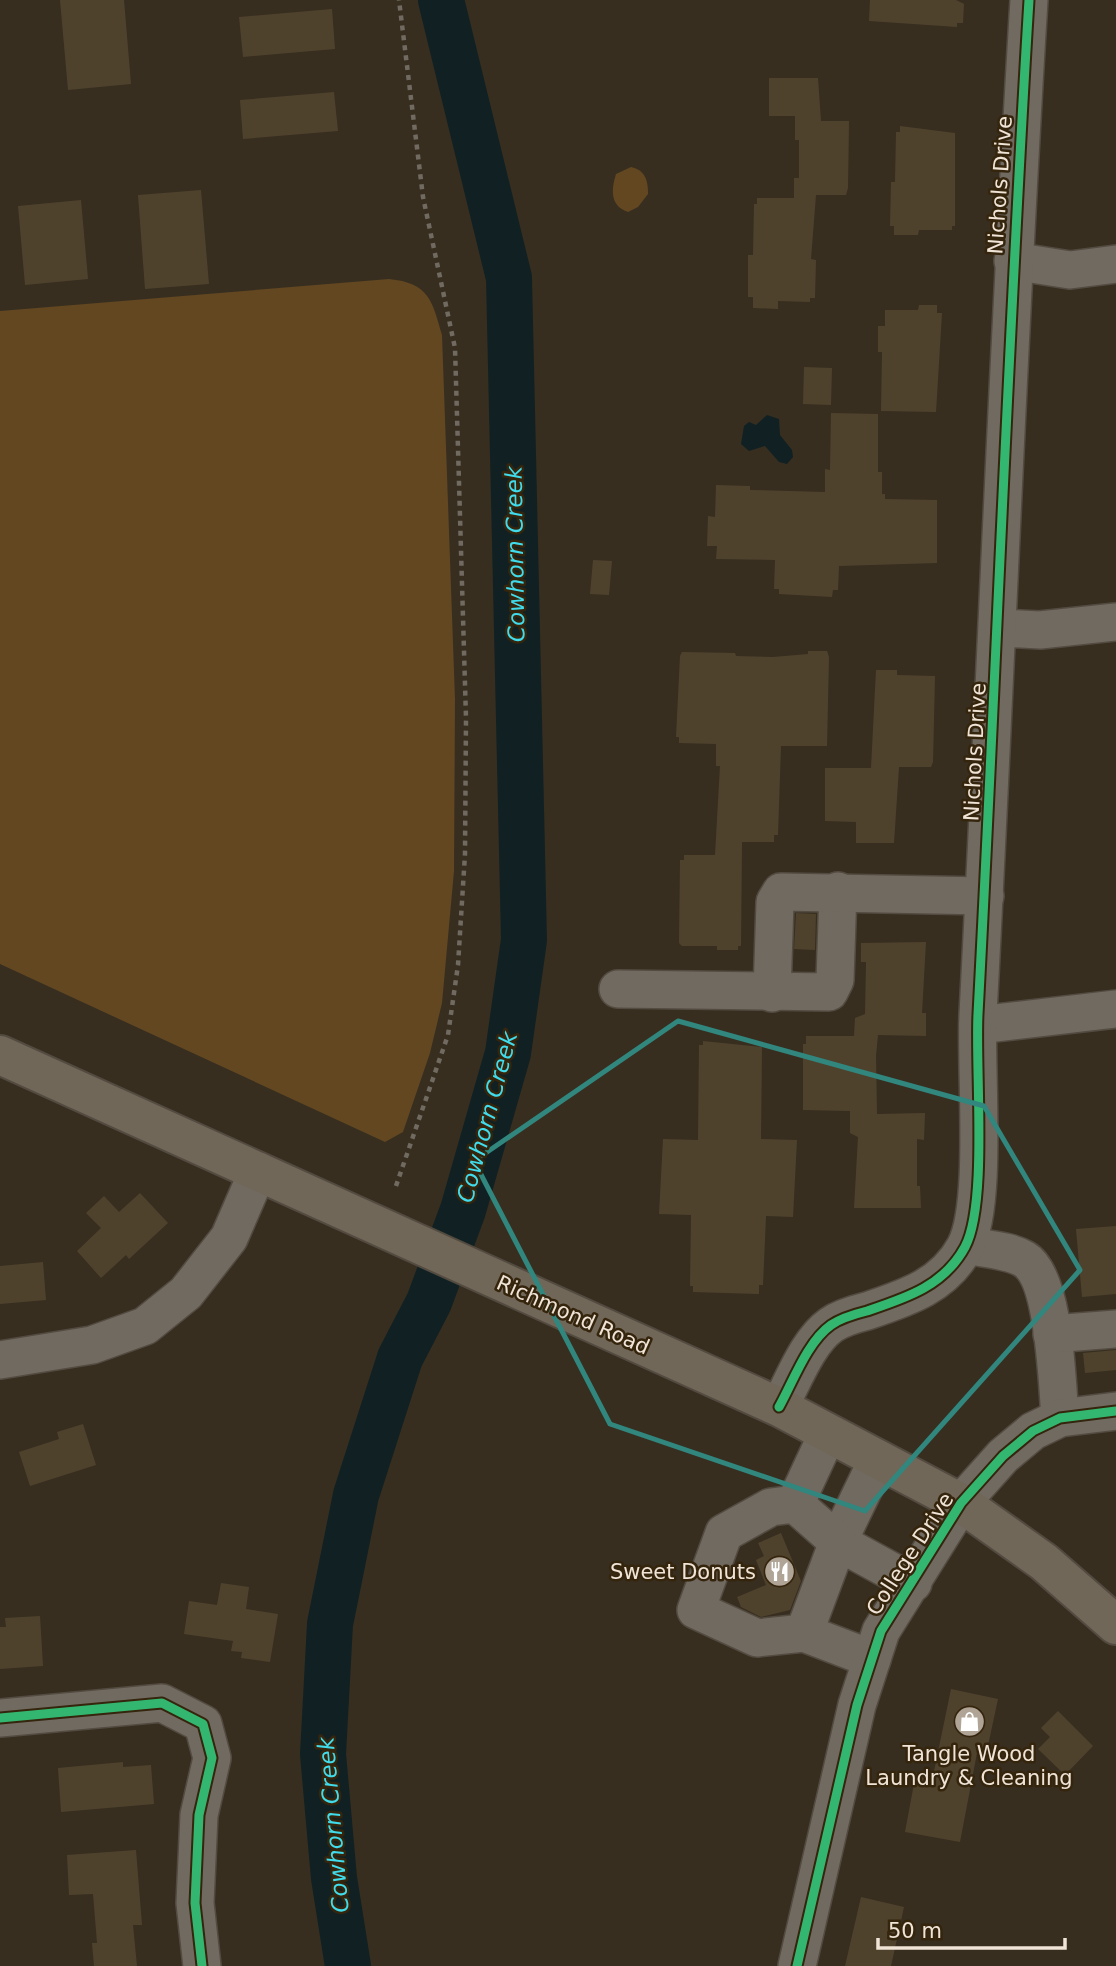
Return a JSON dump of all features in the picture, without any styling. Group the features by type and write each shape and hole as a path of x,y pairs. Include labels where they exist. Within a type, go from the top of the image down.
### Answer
{"main road":[{"name":"Richmond Road","path":"0,1055 506,1286 779,1407 961,1503 1044,1562 1116,1625"}],"street":[{"name":"Nichols Drive","path":"779,1407 813,1345 830,1325 915,1295 947,1272 967,1245 977,1194 978,1025 999,628 1013,261 1029,0"},
{"path":"1013,261 1070,270 1116,264"},
{"path":"999,628 1040,630 1116,622"},
{"path":"772,993 777,896 786,890 985,896"},
{"path":"618,989 824,994 834,987 838,891"},
{"path":"978,1025 1116,1009"},
{"path":"0,1360 92,1345 145,1326 186,1293 229,1238 258,1171"},
{"path":"967,1245 1023,1257 1041,1277 1052,1334 1060,1418"},
{"path":"1052,1334 1116,1329"},
{"name":"College Drive","path":"797,1966 857,1705 881,1631 961,1503 1003,1456 1033,1431 1060,1418 1116,1411"},
{"path":"795,1504 828,1433"},
{"path":"804,1633 838,1542 878,1459"},
{"path":"872,1659 804,1633 757,1638 696,1610 724,1533 771,1507 795,1504 838,1542 913,1583"},
{"path":"0,1718 162,1703 203,1724 212,1758 199,1815 197,1852 195,1903 202,1966"}],"path":[{"path":"396,1186 432,1087 449,1023 458,965 465,854 466,718 455,348 423,197 399,0"}],"highlighted area":[{"path":"678,1021 984,1106 1080,1270 865,1511 610,1424 474,1161"}],"shaded area":[{"path":"631,167 645,176 648,194 638,207 628,212 615,202 613,186 616,174"},
{"path":"389,279 413,285 427,295 442,335 455,699 454,871 442,1003 430,1053 403,1132 385,1142 0,964 0,311"},
{"path":"767,415 779,419 780,435 792,450 793,457 787,464 779,462 765,446 749,451 741,444 744,426 749,422 756,425"}],"building":[{"path":"60,0 124,0 131,84 68,90"},
{"path":"870,0 956,0 964,4 963,23 957,23 957,27 869,21"},
{"path":"332,9 335,49 243,57 239,17"},
{"path":"769,78 818,78 821,121 849,121 846,195 816,195 811,259 816,260 815,298 810,298 810,302 778,301 778,309 753,308 753,297 748,297 748,255 753,255 754,204 757,204 757,198 794,198 794,178 799,178 799,140 795,140 795,116 769,116"},
{"path":"334,92 338,131 243,139 240,100"},
{"path":"900,126 955,133 955,226 952,226 952,230 919,230 918,235 894,235 894,226 890,226 891,182 895,182 896,132 900,132"},
{"path":"201,190 209,284 145,289 138,195"},
{"path":"81,200 88,279 25,285 18,206"},
{"path":"919,305 937,305 937,313 942,313 936,412 881,411 882,352 878,352 878,326 885,326 885,310 918,310"},
{"path":"804,367 832,368 831,405 803,404"},
{"path":"831,413 878,414 878,472 882,472 882,494 885,494 885,499 937,500 937,563 839,566 838,590 833,590 832,597 779,594 779,589 774,589 775,560 716,559 717,546 707,546 708,516 715,517 716,485 750,486 750,490 825,492 825,469 830,470"},
{"path":"593,560 612,561 609,595 590,594"},
{"path":"808,651 827,651 829,657 827,746 781,746 778,835 774,835 774,842 742,842 741,946 738,946 738,950 717,950 717,946 682,946 679,943 680,860 684,860 684,855 715,855 720,766 716,766 716,744 679,743 679,737 676,737 680,656 682,652 773,657 808,654"},
{"path":"876,670 897,670 897,675 935,676 933,762 931,767 899,767 894,843 856,843 856,822 825,821 825,768 871,768"},
{"path":"796,913 816,914 815,950 794,949"},
{"path":"926,942 922,1013 926,1013 926,1036 878,1035 876,1056 877,1114 925,1113 924,1140 917,1139 917,1186 920,1186 921,1208 854,1208 858,1137 850,1133 850,1111 803,1110 803,1044 806,1044 806,1036 854,1036 855,1018 865,1014 866,962 861,962 861,943"},
{"path":"703,1041 762,1047 761,1139 797,1140 793,1217 766,1216 763,1285 759,1285 759,1294 693,1292 693,1286 690,1286 691,1215 659,1214 663,1139 698,1140 699,1045 703,1045"},
{"path":"140,1193 168,1223 129,1259 126,1255 101,1278 77,1251 101,1228 86,1213 104,1196 119,1212"},
{"path":"1116,1226 1116,1294 1082,1297 1076,1229"},
{"path":"43,1262 46,1300 0,1304 0,1266"},
{"path":"1116,1350 1116,1370 1085,1373 1083,1353"},
{"path":"83,1424 96,1465 30,1486 19,1452 59,1439 57,1432"},
{"name":"Sweet Donuts","path":"781,1533 801,1581 790,1610 761,1617 741,1607 737,1597 766,1585 756,1560 764,1556 758,1543"},
{"path":"221,1583 249,1587 246,1609 278,1614 270,1662 241,1658 242,1652 231,1651 233,1641 184,1634 189,1601 217,1605"},
{"path":"40,1616 43,1666 0,1669 0,1627 6,1627 5,1618"},
{"path":"951,1689 998,1699 986,1755 977,1753 960,1842 905,1832 916,1773 933,1776"},
{"path":"1058,1711 1093,1746 1065,1775 1038,1749 1050,1737 1041,1728"},
{"path":"123,1762 123,1767 151,1765 154,1804 61,1812 58,1768"},
{"path":"136,1850 142,1925 133,1925 137,1966 94,1966 92,1943 97,1943 93,1894 69,1895 67,1855"},
{"path":"861,1897 904,1907 891,1966 845,1966"}],"waterway":[{"name":"Cowhorn Creek","path":"348,1966 334,1878 323,1754 330,1624 356,1495 400,1358 429,1302 463,1210 508,1053 524,940 509,278 441,0"}],"cycle path":[{"path":"779,1407 801,1363 822,1332 839,1320 896,1301 935,1281 946,1272 965,1247 972,1227 979,1135 978,1014 1029,0"},
{"path":"797,1966 857,1705 881,1631 961,1503 1003,1456 1033,1431 1060,1418 1116,1411"},
{"path":"0,1718 162,1703 203,1724 212,1758 199,1815 195,1903 202,1966"}],"place":[{"name":"Sweet Donuts","path":"779,1572"},
{"name":"Tangle Wood Laundry & Cleaning","path":"969,1722"}]}
